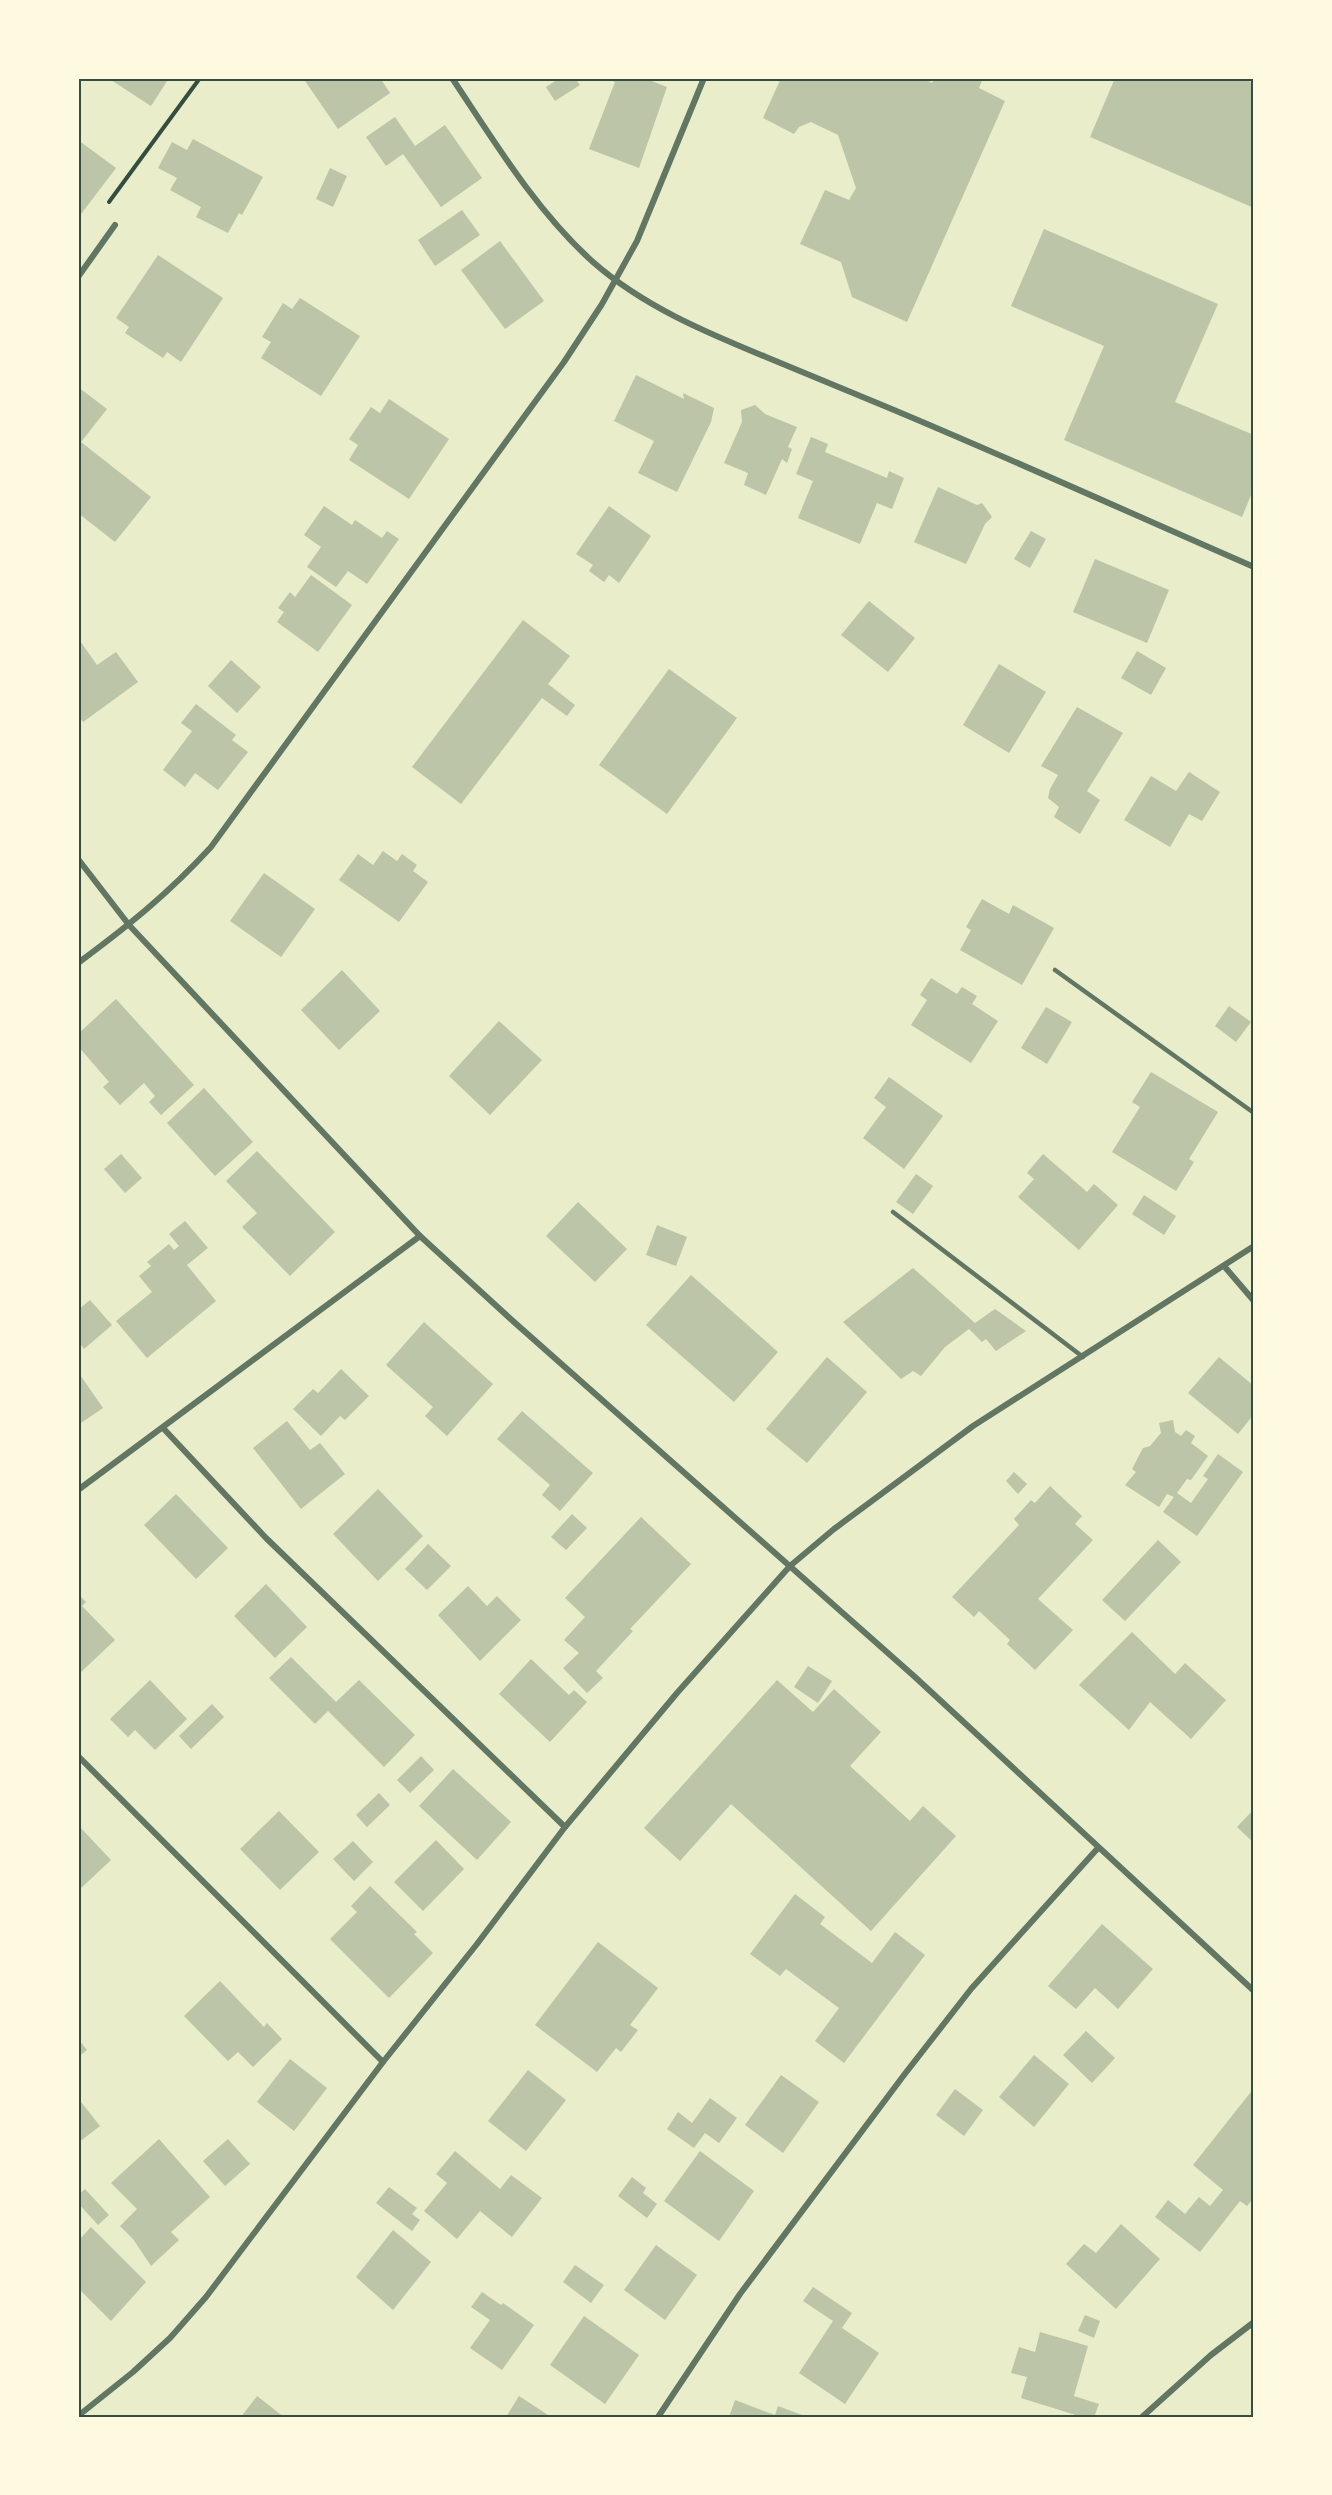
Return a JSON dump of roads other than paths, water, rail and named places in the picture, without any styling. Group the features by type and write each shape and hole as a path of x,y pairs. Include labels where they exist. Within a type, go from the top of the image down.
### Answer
{"street":[{"path":"452,78 537,200 592,261 653,304 707,333 938,429 1254,567"},
{"path":"78,963 129,925 177,884 211,847 557,372 616,280 637,242 704,78"},
{"path":"78,277 115,225"},
{"path":"78,859 129,925 420,1236 915,1677 1254,1990"},
{"path":"78,1490 420,1236"},
{"path":"78,2416 134,2372 170,2338 206,2297 383,2062 477,1944 565,1827 684,1685 790,1566 920,1463 973,1426 1254,1246"},
{"path":"1224,1266 1254,1301"},
{"path":"163,1428 267,1538 565,1827"},
{"path":"78,1756 383,2062"},
{"path":"657,2417 740,2294 970,1989 1098,1848"},
{"path":"1142,2417 1210,2355 1254,2322"}],"lane":[{"path":"1055,970 1254,1113"},
{"path":"893,1212 1083,1357"}]}
